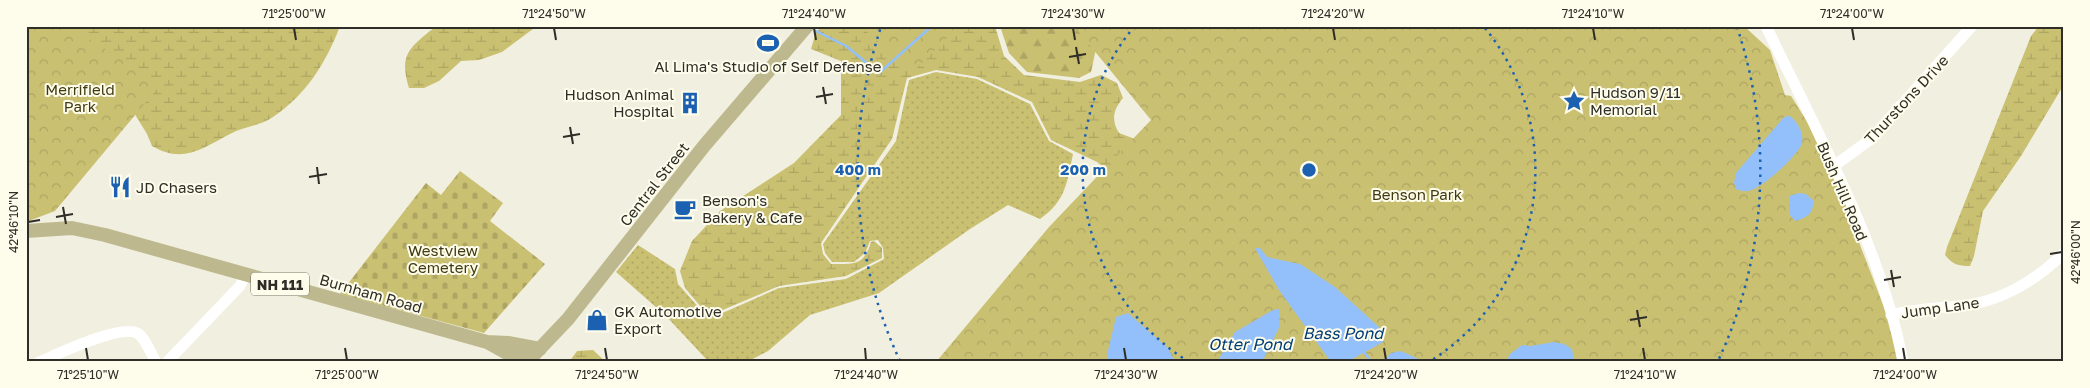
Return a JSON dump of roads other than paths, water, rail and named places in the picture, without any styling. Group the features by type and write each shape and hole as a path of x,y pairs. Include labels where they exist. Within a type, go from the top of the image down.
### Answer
{"main road":[{"name":"Central Street","path":"528,361 568,319 704,146 807,26"},
{"name":"Burnham Road","path":"26,231 72,228 106,235 487,342 508,343 540,349"},
{"name":"Burnham Road","path":"487,342 505,352 528,361"}],"street":[{"name":"Bush Hill Road","path":"1766,26 1834,166 1863,236 1892,314 1902,362"},
{"name":"Thurstons Drive","path":"1834,166 1871,139 1972,26"},
{"name":"Jump Lane","path":"1892,314 1927,307 1961,306 1994,299 2028,283 2064,253"},
{"path":"167,362 240,286 245,275"},
{"path":"39,362 113,334 131,331 140,334 156,362"}],"water":[{"path":"1790,116 1798,125 1802,139 1802,143 1794,156 1770,178 1754,189 1743,191 1736,189 1734,183 1736,173 1784,117"},
{"path":"1799,193 1806,194 1813,200 1813,204 1809,214 1795,221 1790,215 1789,196"},
{"name":"Bass Pond","path":"1255,248 1260,248 1267,257 1300,264 1335,287 1380,328 1383,342 1347,362 1331,362 1279,290"},
{"name":"Otter Pond","path":"1280,309 1279,328 1262,362 1217,362 1235,332 1273,310"},
{"path":"1128,313 1168,348 1175,362 1109,362 1107,355 1116,317"},
{"path":"1554,342 1564,344 1572,349 1574,362 1506,362 1510,354 1522,345 1530,346"},
{"path":"1401,351 1425,362 1382,362 1391,353"}],"waterway":[{"path":"816,31 846,46 879,73 932,26"},
{"path":"1364,352 1370,360"}],"place":[{"name":"Al Lima's Studio of Self Defense","path":"768,43"},
{"name":"Hudson 9/11 Memorial","path":"1574,101"},
{"name":"Hudson Animal Hospital","path":"690,103"},
{"name":"JD Chasers","path":"120,187"},
{"name":"Benson's Bakery & Cafe","path":"685,209"},
{"name":"GK Automotive Export","path":"597,320"}],"park label":[{"name":"Merrifield Park","path":"80,98"},
{"name":"Benson Park","path":"1417,194"},
{"name":"Westview Cemetery","path":"443,258"}]}
